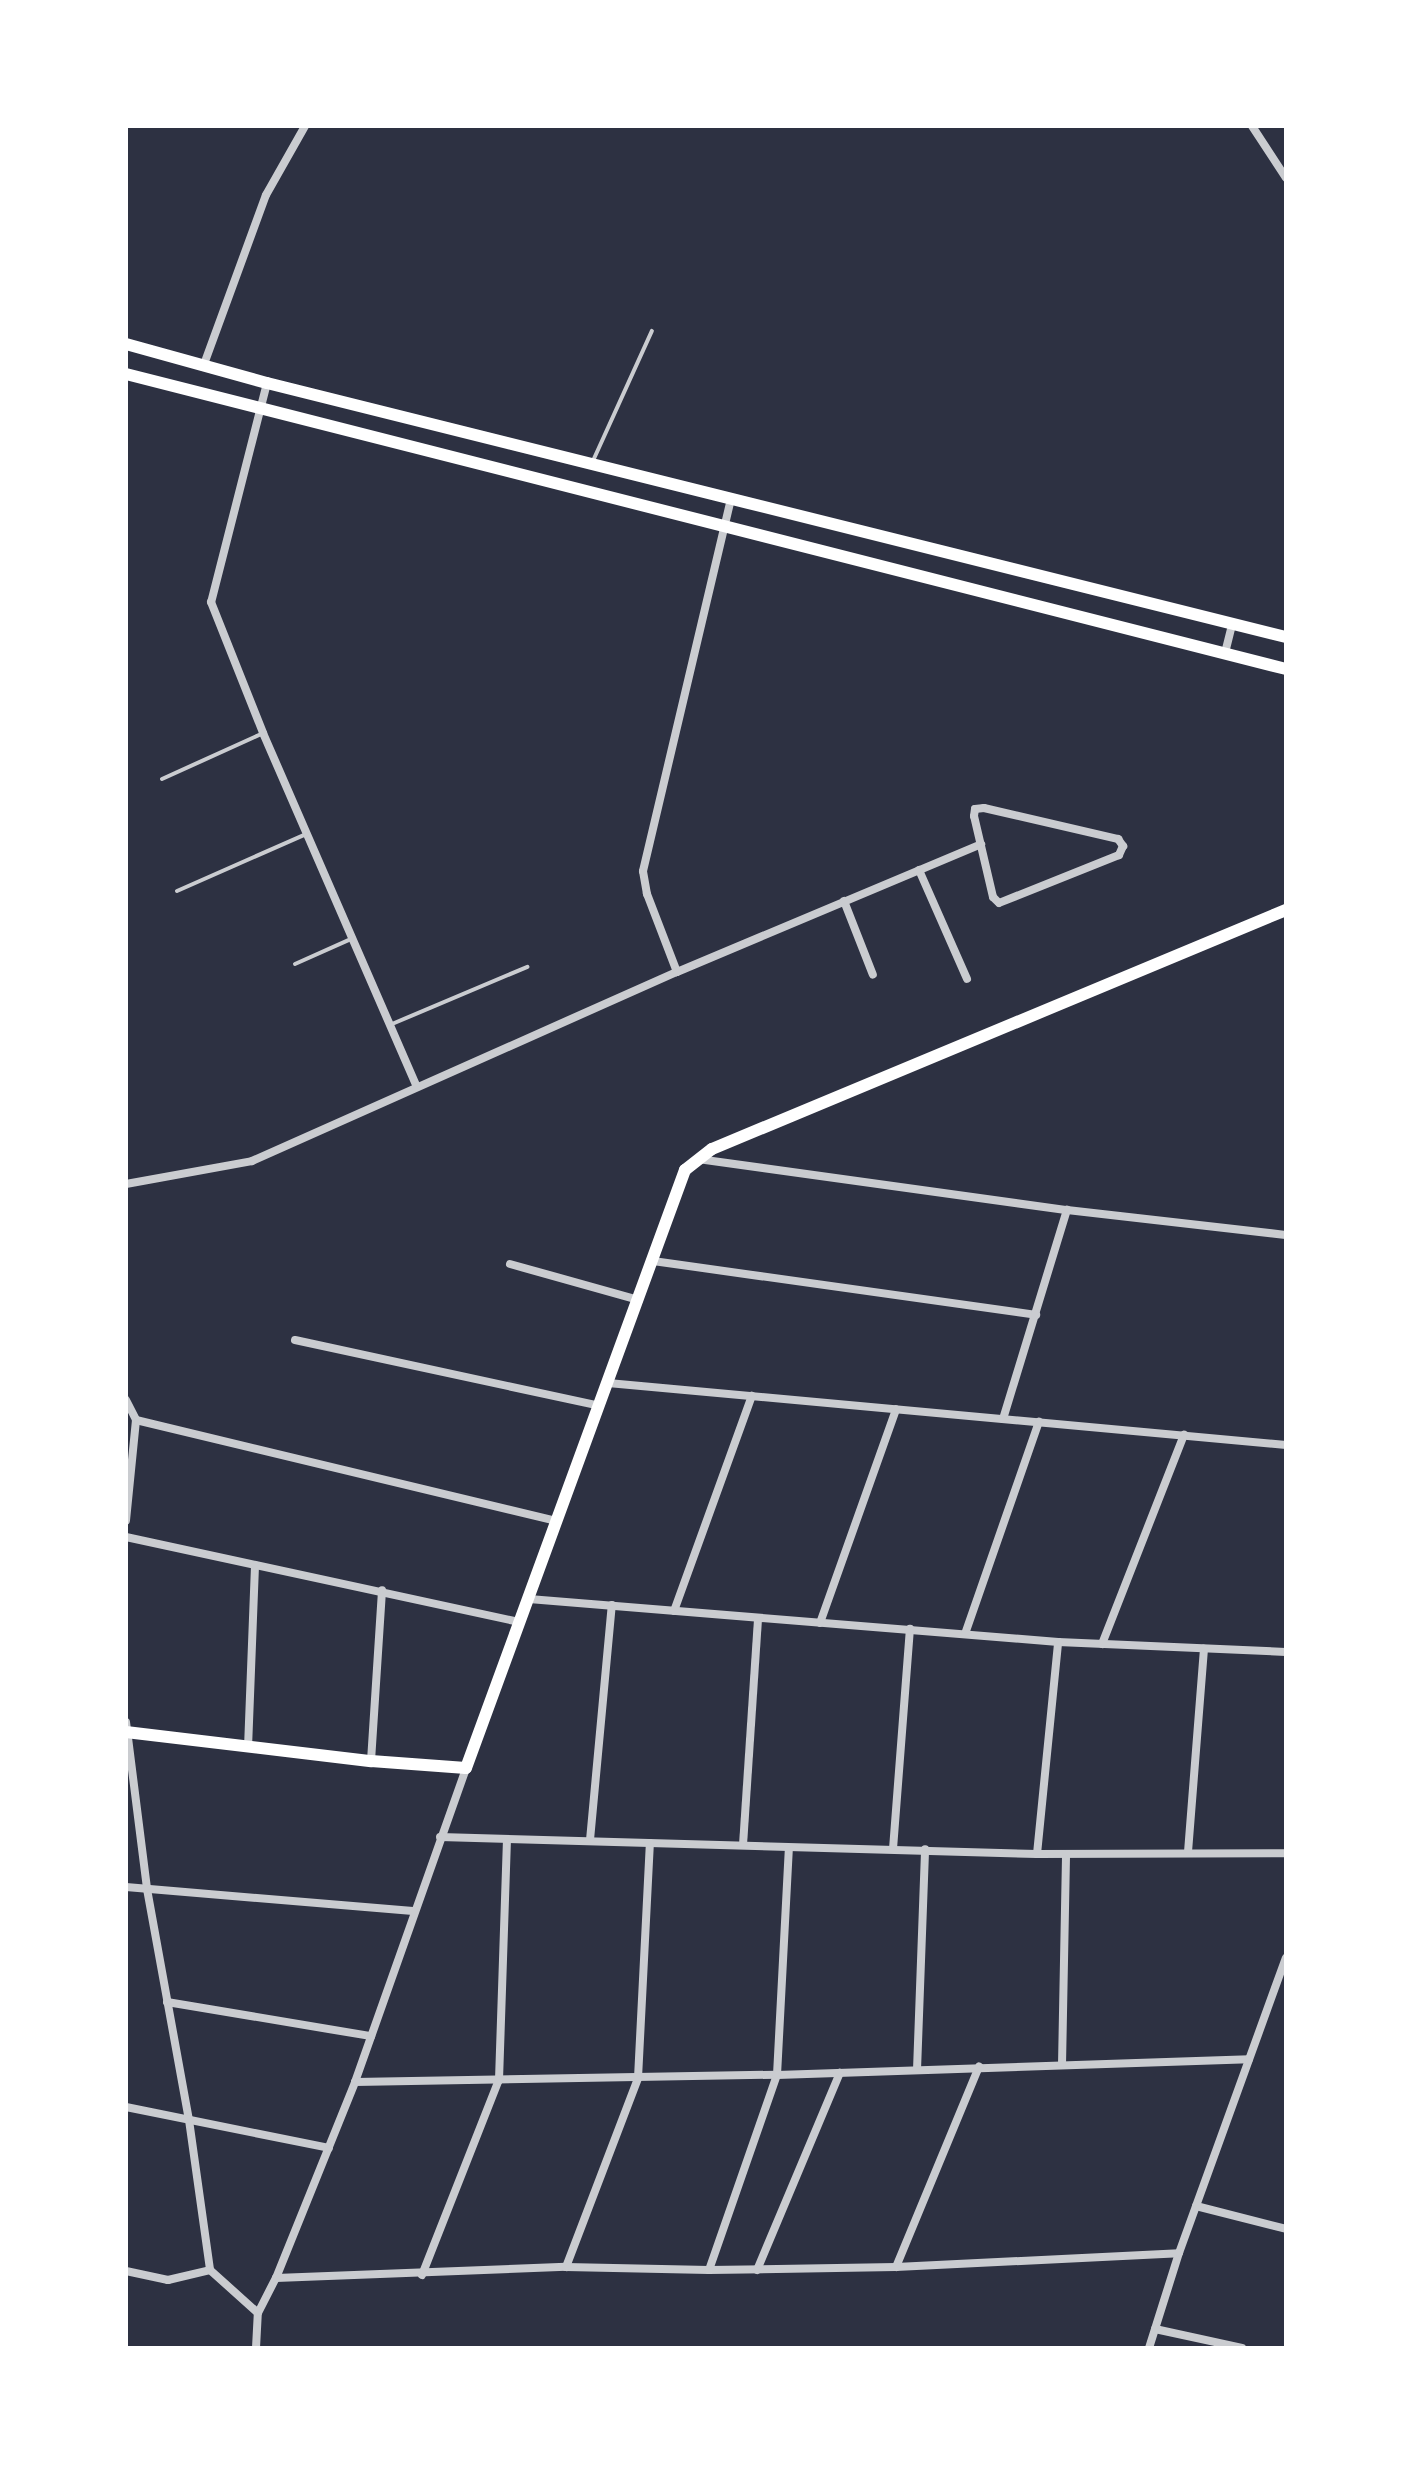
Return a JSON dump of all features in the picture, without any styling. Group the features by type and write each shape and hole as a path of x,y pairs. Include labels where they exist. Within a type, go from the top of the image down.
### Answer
{"main road":[{"path":"126,344 203,367 1286,637"},
{"path":"126,374 1286,669"},
{"path":"126,1729 248,1748 466,1768 685,1170 712,1149 1286,910"}],"street":[{"path":"203,367 266,195 305,126"},
{"path":"1252,126 1286,178"},
{"path":"267,383 211,602 263,733 417,1087"},
{"path":"677,972 647,894 643,871 731,500"},
{"path":"1225,653 1232,624"},
{"path":"984,808 1118,839 1123,846 1119,855 999,903 993,897 981,844 974,816 975,809 984,808"},
{"path":"126,1184 154,1176 252,1161 677,972 981,844"},
{"path":"919,870 967,979"},
{"path":"844,901 873,975"},
{"path":"697,1159 1067,1210 1286,1235"},
{"path":"1003,1419 1067,1210"},
{"path":"653,1261 1036,1315"},
{"path":"510,1264 639,1300"},
{"path":"295,1340 600,1406"},
{"path":"608,1383 1286,1445"},
{"path":"674,1611 752,1396"},
{"path":"126,1400 136,1420 126,1521"},
{"path":"820,1623 896,1409"},
{"path":"136,1420 557,1521"},
{"path":"965,1634 1039,1422"},
{"path":"1102,1644 1184,1435"},
{"path":"126,1537 519,1622"},
{"path":"248,1748 255,1565"},
{"path":"371,1761 382,1590"},
{"path":"529,1599 1058,1642 1286,1652"},
{"path":"590,1840 612,1605"},
{"path":"743,1845 758,1618"},
{"path":"893,1849 910,1629"},
{"path":"1037,1854 1058,1642"},
{"path":"1188,1852 1204,1649"},
{"path":"126,1729 147,1889 189,2120 210,2270 258,2313"},
{"path":"256,2348 258,2313 276,2278 355,2082 466,1768"},
{"path":"440,1837 1037,1854 1286,1853"},
{"path":"422,2275 499,2080 507,1839"},
{"path":"566,2267 638,2078 650,1843"},
{"path":"709,2270 777,2075 789,1848"},
{"path":"917,2070 925,1849"},
{"path":"1062,2065 1066,1854"},
{"path":"126,1887 413,1911"},
{"path":"1149,2348 1179,2253 1286,1958"},
{"path":"167,2002 371,2036"},
{"path":"355,2082 777,2075 1249,2059"},
{"path":"896,2267 979,2067"},
{"path":"757,2270 840,2073"},
{"path":"126,2107 329,2148"},
{"path":"1196,2206 1286,2229"},
{"path":"276,2278 422,2275 566,2267 757,2270 896,2267 1179,2253"},
{"path":"126,2271 168,2280 210,2270"},
{"path":"1155,2329 1242,2348"}],"lane":[{"path":"591,465 652,331"},
{"path":"162,779 263,733"},
{"path":"177,891 307,833"},
{"path":"295,964 352,938"},
{"path":"390,1025 527,967"}]}
